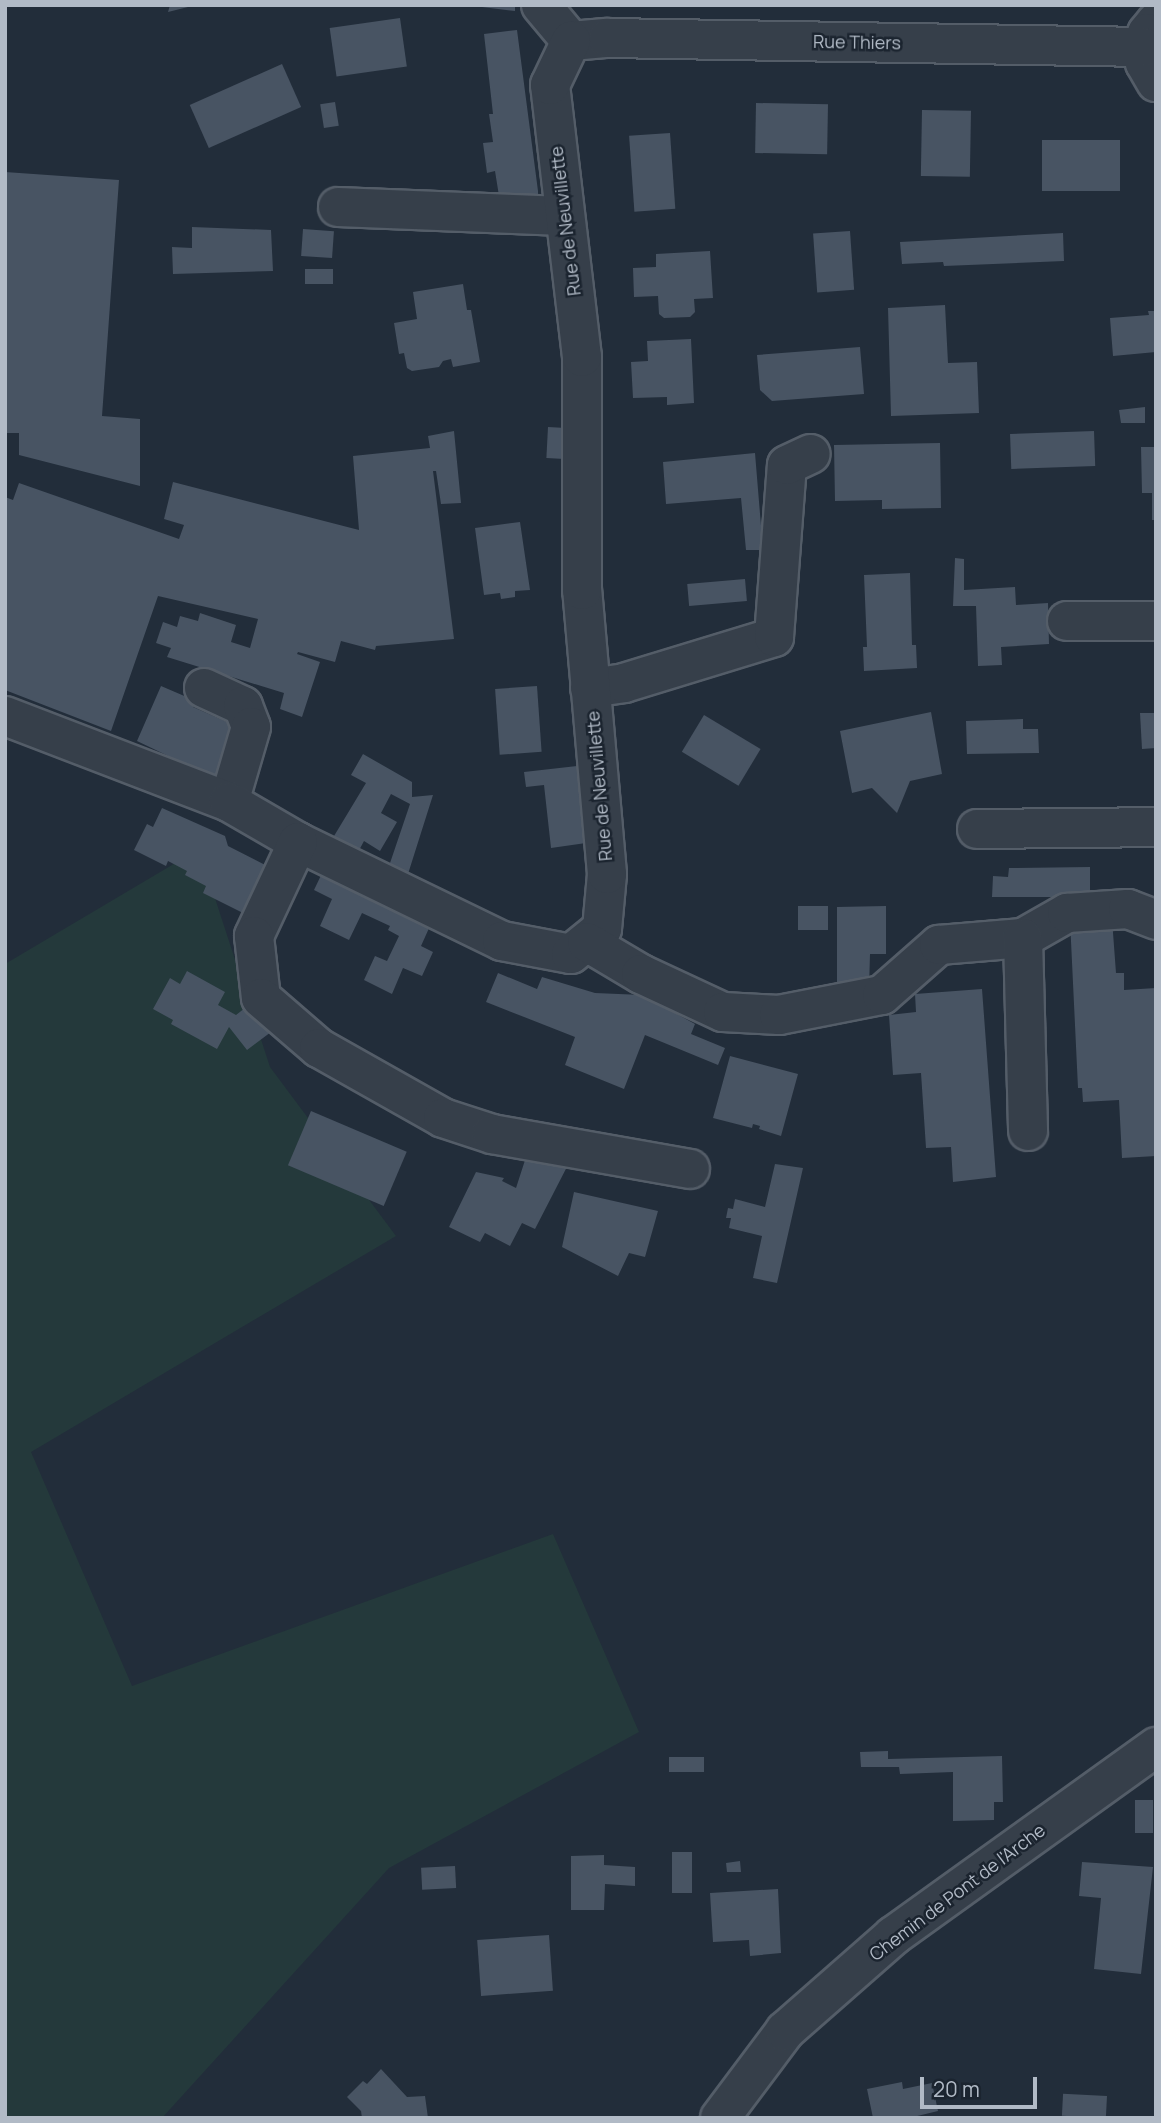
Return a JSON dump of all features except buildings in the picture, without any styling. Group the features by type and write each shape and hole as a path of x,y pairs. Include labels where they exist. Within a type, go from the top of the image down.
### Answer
{"street":[{"path":"541,5 571,41"},
{"name":"Rue Thiers","path":"571,41 608,38 1152,50"},
{"name":"Rue de Neuvillette","path":"571,41 550,85 563,216 582,357 582,590 607,874 602,929 586,942"},
{"path":"338,207 563,216"},
{"path":"590,688 624,683 774,637 788,465 811,454"},
{"path":"1067,621 1156,621"},
{"path":"204,688 243,706 251,727 229,802"},
{"path":"5,716 229,802 299,842 502,942 570,954 586,942 641,974 723,1012 779,1015 882,995 939,945 1023,938 1066,913 1128,909 1156,920"},
{"path":"977,829 1156,827"},
{"path":"299,842 254,936 261,998 319,1048 443,1118 492,1134 690,1169"},
{"path":"1023,938 1028,1130"},
{"name":"Chemin de Pont de l'Arche","path":"720,2118 785,2031 893,1936 1156,1747"}],"green space":[{"path":"199,849 270,1067 396,1236 31,1452 132,1686 553,1534 639,1732 389,1868 162,2118 5,2118 5,964"}]}
